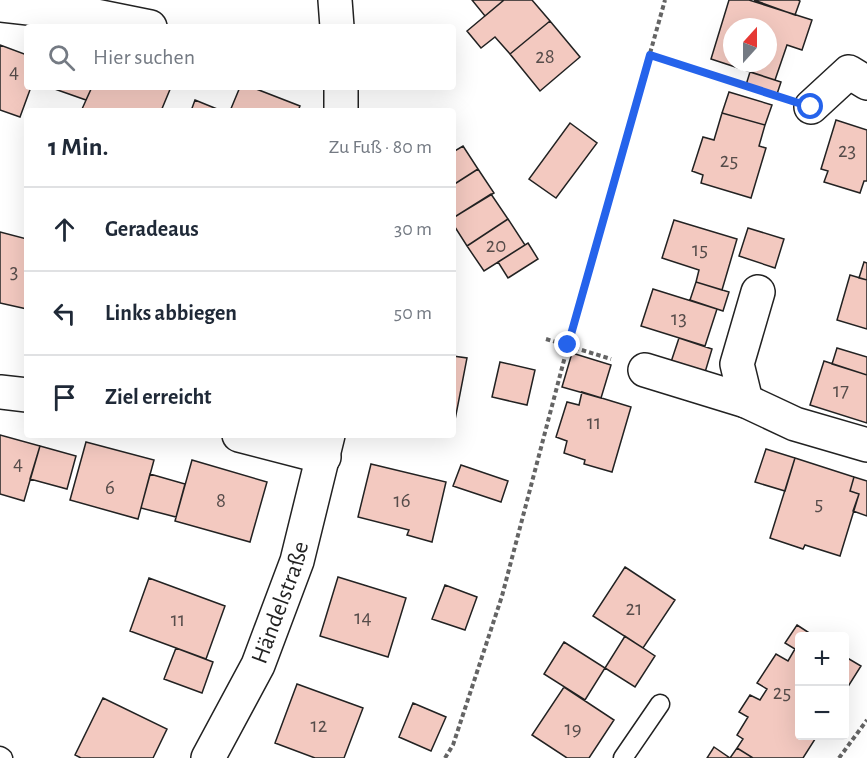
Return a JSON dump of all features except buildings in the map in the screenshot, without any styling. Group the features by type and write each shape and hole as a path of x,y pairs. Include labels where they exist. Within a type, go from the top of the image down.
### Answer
{"street":[{"path":"336,0 338,24"},
{"path":"0,4 91,15 135,24"},
{"path":"811,107 849,72 867,84"},
{"path":"341,90 341,108"},
{"path":"746,401 737,364 758,292"},
{"path":"645,370 746,401 795,424 867,445"},
{"path":"0,392 24,395"},
{"path":"263,438 326,446"},
{"name":"Händelstraße","path":"208,758 262,655 297,561 326,446"}],"lane":[{"path":"623,758 660,704"}],"path":[{"path":"445,758 453,745 502,596 568,345 665,0"},
{"path":"650,55 811,107"},
{"path":"546,339 645,370"},
{"path":"839,758 867,720"}],"route":[{"path":"568,345 650,55 811,107"}]}
